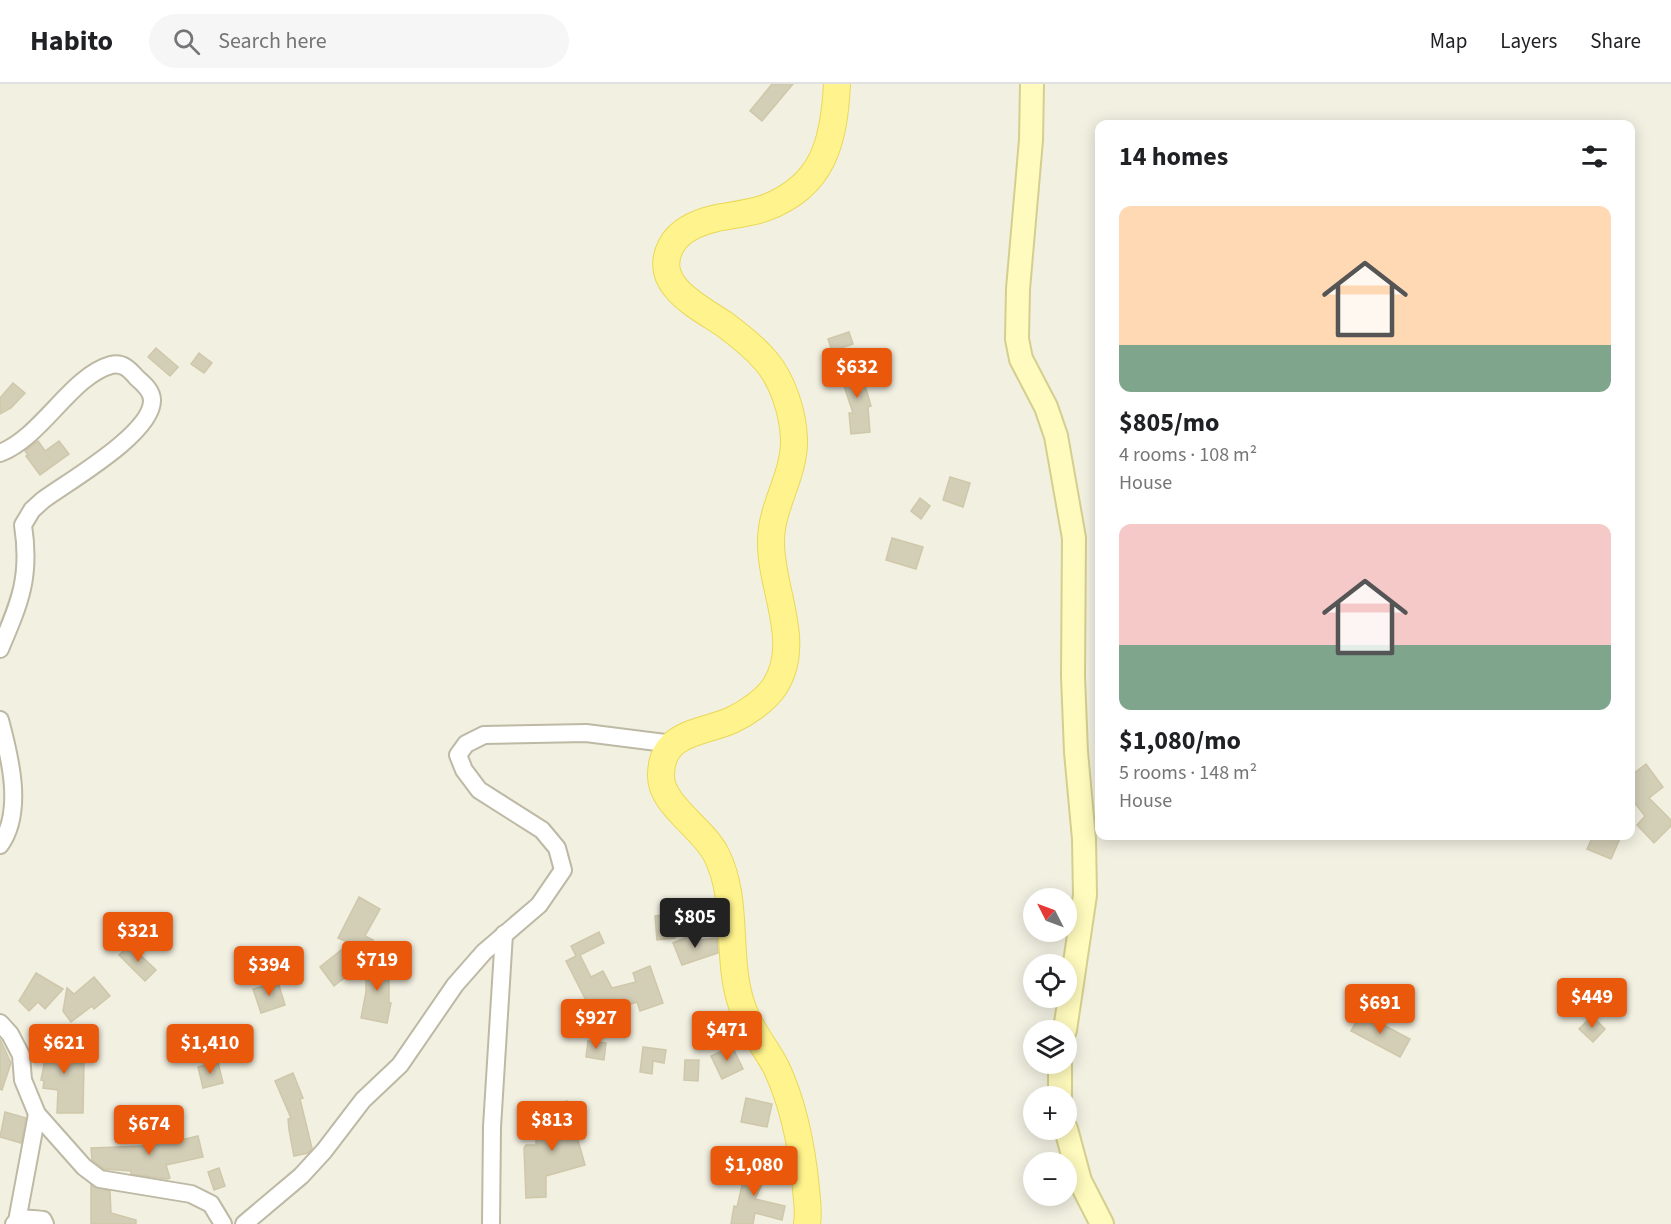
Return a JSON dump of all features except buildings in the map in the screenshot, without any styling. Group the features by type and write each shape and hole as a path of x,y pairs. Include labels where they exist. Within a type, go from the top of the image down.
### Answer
{"main road":[{"path":"807,1224 804,1167 795,1119 775,1065 742,1006 732,947 730,903 717,856 706,838 673,806 663,789 660,774 664,758 674,744 691,732 731,721 759,704 776,685 786,658 787,638 771,540 776,513 793,457 794,438 789,408 768,363 748,342 677,290 668,276 666,260 672,244 685,230 701,221 763,209 788,197 810,179 824,158 832,134 837,84"},
{"path":"1032,84 1031,140 1018,289 1017,339 1021,358 1046,407 1056,436 1074,538 1073,676 1076,753 1084,839 1085,895 1066,1020"},
{"path":"1069,1140 1080,1181 1102,1224"}],"street":[{"path":"0,453 12,448 32,432 72,391 99,370 112,364 127,366 149,391 152,400 149,415 135,434 43,500 32,510 23,525 26,546 22,597 0,649"},
{"path":"0,720 11,759 13,791 9,833 0,845"},
{"path":"244,1224 301,1176 316,1160 363,1100 400,1065 455,985 484,952 539,904 563,870 557,848 542,830 478,790 464,770 458,755 466,744 484,735 586,733 674,744"},
{"path":"491,1224 492,1127 504,934"},
{"path":"0,1023 10,1034 21,1055 23,1080 37,1114 84,1167 100,1179 191,1194 211,1204 223,1224"},
{"path":"37,1114 15,1222 30,1218 44,1220 45,1224"}]}
